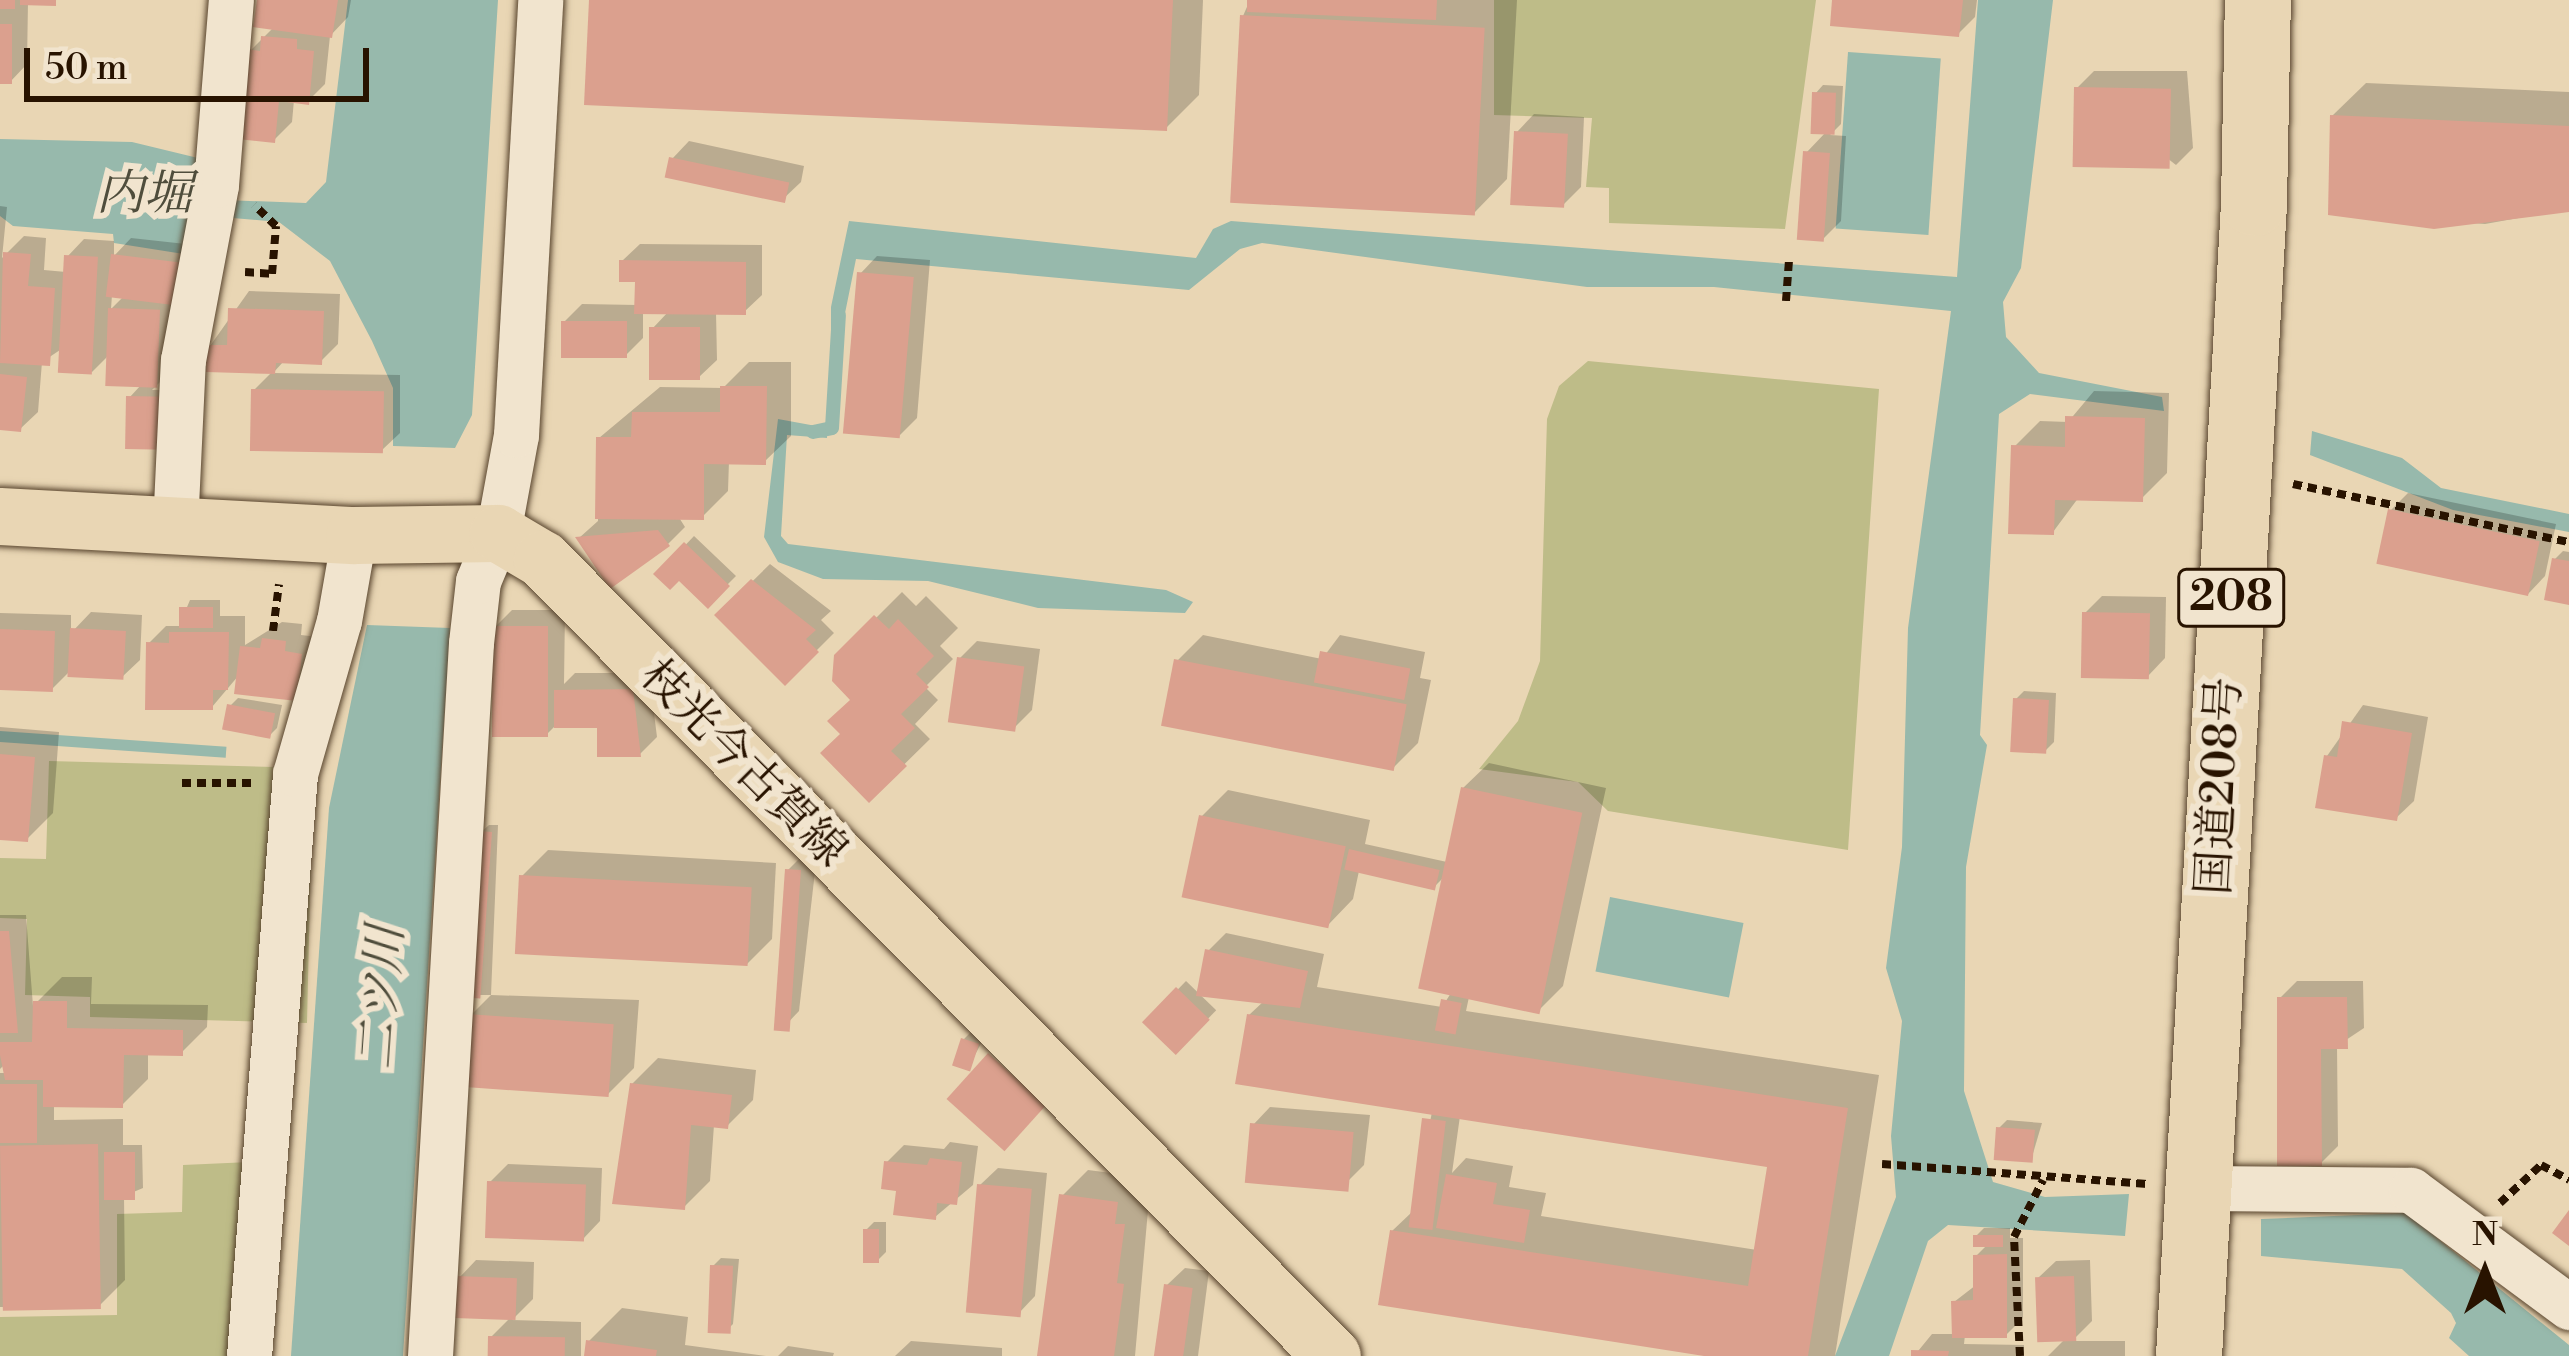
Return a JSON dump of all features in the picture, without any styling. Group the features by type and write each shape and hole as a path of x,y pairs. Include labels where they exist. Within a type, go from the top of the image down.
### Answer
{"highway":[{"name":"国道208号","path":"2188,1356 2184,1205 2254,203 2258,0"}],"main road":[{"path":"0,515 354,535 498,533"},
{"name":"枝光今古賀線","path":"498,533 542,560 1332,1356"}],"street":[{"path":"175,526 182,360 204,268 226,206 231,0"},
{"path":"430,1356 471,643 478,581 498,533 516,435 540,0"},
{"path":"249,1356 295,774 339,621 354,535"},
{"path":"2184,1205 2411,1190 2474,1232 2569,1307"}],"path":[{"path":"204,268 272,274 276,226 226,206"},
{"path":"1786,302 1789,260"},
{"path":"2294,484 2569,542"},
{"path":"273,631 278,584"},
{"path":"182,783 228,788 295,774"},
{"path":"1882,1164 2043,1180 2184,1205"},
{"path":"2474,1232 2530,1169 2541,1165 2569,1180"},
{"path":"2020,1356 2014,1237 2043,1180"}],"shaded area":[{"path":"1494,0 1816,0 1785,229 1609,223 1609,188 1586,187 1592,118 1494,115"},
{"path":"1588,361 1879,389 1848,850 1608,811 1578,782 1479,769 1518,721 1540,661 1547,419 1559,386"},
{"path":"49,761 313,768 307,1023 90,1017 90,997 25,995 27,919 0,918 0,858 46,859"},
{"path":"250,1162 233,1356 0,1356 0,1317 117,1315 117,1214 182,1212 183,1165"}],"water":[{"name":"内堀","path":"348,0 498,0 472,415 455,448 393,446 393,388 372,341 330,261 279,222 198,215 190,255 114,243 113,234 13,226 0,216 0,139 132,142 198,158 198,199 306,203 326,182"},
{"path":"1978,0 2053,0 2021,268 2003,302 2006,337 2039,373 2162,397 2164,411 2030,394 1999,414 1980,735 1987,745 1966,867 1964,1091 1993,1182 2045,1197 2129,1194 2125,1236 1948,1225 1928,1241 1889,1356 1835,1356 1896,1197 1891,1136 1902,1021 1886,968 1902,847 1908,628 1951,311 1714,287 1587,287 1262,243 1240,249 1189,290 856,259 841,333 831,333 831,307 849,221 1196,258 1213,229 1231,221 1957,277"},
{"path":"1848,52 1941,58 1928,235 1836,229"},
{"path":"778,419 827,428 827,438 787,435 781,536 788,544 1166,590 1193,602 1185,613 1038,608 928,581 823,579 778,562 764,537"},
{"path":"2312,431 2402,458 2441,488 2569,514 2569,532 2453,510 2310,455"},
{"name":"二ツ川","path":"367,625 450,628 403,1356 291,1356 329,808"},
{"path":"0,731 226,747 226,758 0,742"},
{"path":"1610,897 1744,923 1729,998 1595,972"},
{"path":"2406,1213 2569,1345 2569,1356 2469,1356 2449,1338 2456,1323 2451,1313 2402,1269 2261,1256 2261,1219"}],"building":[{"path":"0,0 15,0 15,9 0,9"},
{"path":"20,0 56,0 56,6 20,5"},
{"path":"257,0 338,0 332,38 253,27"},
{"path":"589,0 1173,0 1167,131 584,105"},
{"path":"1247,0 1437,0 1436,20 1247,12"},
{"path":"1832,0 1963,0 1959,37 1830,26"},
{"path":"1240,15 1485,28 1475,216 1230,203"},
{"path":"0,24 12,24 12,84 0,84"},
{"path":"261,36 297,39 297,49 314,51 309,105 279,101 275,143 238,139 247,49 260,51"},
{"path":"2074,87 2171,89 2170,169 2073,167"},
{"path":"1812,92 1836,93 1835,135 1811,134"},
{"path":"2330,115 2569,126 2569,212 2434,229 2328,215"},
{"path":"1514,131 1568,134 1564,208 1510,205"},
{"path":"1803,151 1830,153 1824,242 1797,240"},
{"path":"669,157 789,183 785,203 665,178"},
{"path":"3,252 31,254 28,286 55,288 50,366 0,363"},
{"path":"111,254 188,264 183,306 106,297"},
{"path":"64,255 98,257 92,375 58,373"},
{"path":"619,260 746,262 746,315 634,314 635,282 619,282"},
{"path":"857,272 914,277 900,438 843,433"},
{"path":"108,308 160,310 157,388 105,386"},
{"path":"228,308 324,311 322,365 276,363 275,374 206,372 207,345 227,345"},
{"path":"561,321 627,321 627,358 561,358"},
{"path":"649,327 700,327 700,380 649,380"},
{"path":"0,374 27,377 21,432 0,430"},
{"path":"720,386 767,386 766,465 704,464 704,520 595,519 596,437 631,437 632,412 720,412"},
{"path":"251,389 384,391 383,453 250,451"},
{"path":"126,396 166,397 165,450 125,449"},
{"path":"2065,416 2145,418 2143,502 2055,500 2054,535 2008,534 2011,445 2065,447"},
{"path":"2388,509 2540,541 2528,596 2376,564"},
{"path":"658,530 670,546 610,589 575,537"},
{"path":"684,542 730,586 708,609 679,581 670,590 653,574"},
{"path":"2552,558 2569,561 2569,605 2544,600"},
{"path":"751,579 816,630 806,639 819,652 785,686 714,615"},
{"path":"179,607 213,607 213,628 179,628"},
{"path":"2082,612 2150,613 2149,679 2081,678"},
{"path":"874,615 889,629 898,619 934,656 916,674 929,687 901,714 915,728 891,751 907,766 869,803 820,753 840,734 827,721 850,700 832,681 834,655"},
{"path":"492,626 548,626 548,737 492,737"},
{"path":"70,628 126,631 123,680 67,677"},
{"path":"0,629 55,631 53,692 0,690"},
{"path":"169,632 229,632 228,690 213,690 213,710 145,710 146,642 169,643"},
{"path":"262,638 286,641 285,651 302,654 297,701 234,694 240,646 260,648"},
{"path":"1320,651 1410,669 1404,700 1314,682"},
{"path":"957,657 1024,666 1015,732 948,722"},
{"path":"1174,659 1407,704 1394,771 1161,726"},
{"path":"633,689 641,757 597,757 597,728 554,728 554,690"},
{"path":"2013,698 2049,700 2046,754 2010,752"},
{"path":"227,704 275,713 270,739 222,730"},
{"path":"2342,721 2412,733 2397,821 2315,808 2324,755 2337,757"},
{"path":"0,754 35,757 28,842 0,840"},
{"path":"1461,787 1582,813 1539,1014 1418,988"},
{"path":"1199,815 1346,846 1328,928 1182,897"},
{"path":"478,831 492,832 480,999 466,998"},
{"path":"1349,849 1440,870 1435,890 1344,869"},
{"path":"785,869 801,870 790,1032 774,1031"},
{"path":"519,875 752,887 748,966 515,954"},
{"path":"0,931 9,931 18,1033 0,1033"},
{"path":"1205,949 1308,971 1300,1008 1196,996"},
{"path":"1176,987 1210,1020 1176,1055 1142,1022"},
{"path":"2277,997 2347,997 2348,1049 2321,1049 2322,1166 2277,1166"},
{"path":"1441,999 1462,1003 1456,1034 1435,1030"},
{"path":"33,1001 67,1001 67,1028 183,1030 183,1056 124,1055 123,1108 43,1107 43,1080 5,1080 0,1055 0,1042 32,1042"},
{"path":"467,1014 614,1024 609,1097 462,1087"},
{"path":"1247,1014 1848,1108 1808,1356 1704,1356 1378,1305 1390,1230 1748,1286 1767,1167 1235,1084"},
{"path":"961,1038 979,1044 970,1071 952,1066"},
{"path":"988,1053 1046,1105 1004,1151 947,1099"},
{"path":"630,1083 732,1095 728,1129 691,1125 685,1210 612,1204"},
{"path":"0,1084 37,1084 37,1143 0,1143"},
{"path":"1422,1118 1446,1121 1432,1230 1409,1227"},
{"path":"1250,1123 1354,1132 1348,1192 1245,1183"},
{"path":"1996,1127 2035,1130 2033,1163 1994,1160"},
{"path":"98,1144 101,1309 3,1311 0,1146"},
{"path":"104,1152 135,1152 135,1200 104,1200"},
{"path":"930,1158 962,1162 957,1205 937,1203 936,1220 893,1215 896,1191 881,1189 884,1161 927,1165"},
{"path":"1446,1174 1497,1183 1493,1204 1530,1210 1524,1243 1436,1228"},
{"path":"487,1181 586,1184 584,1241 485,1238"},
{"path":"977,1184 1032,1189 1021,1317 966,1313"},
{"path":"1059,1194 1118,1202 1115,1224 1125,1224 1117,1283 1124,1284 1114,1356 1037,1356"},
{"path":"2569,1210 2569,1246 2552,1233"},
{"path":"863,1229 879,1229 879,1263 863,1263"},
{"path":"1973,1235 2003,1235 2003,1247 1973,1247"},
{"path":"2007,1254 2007,1338 1952,1338 1951,1301 1973,1300 1973,1255"},
{"path":"710,1265 733,1266 731,1334 708,1333"},
{"path":"456,1276 517,1278 515,1320 455,1318"},
{"path":"2074,1276 2076,1341 2037,1342 2035,1277"},
{"path":"1164,1284 1193,1288 1183,1356 1154,1356"},
{"path":"488,1336 565,1337 565,1356 488,1356"},
{"path":"586,1340 657,1350 656,1356 584,1356"},
{"path":"1911,1350 1949,1351 1948,1356 1911,1356"}],"waterway":[{"path":"813,432 832,428 839,315"}]}
